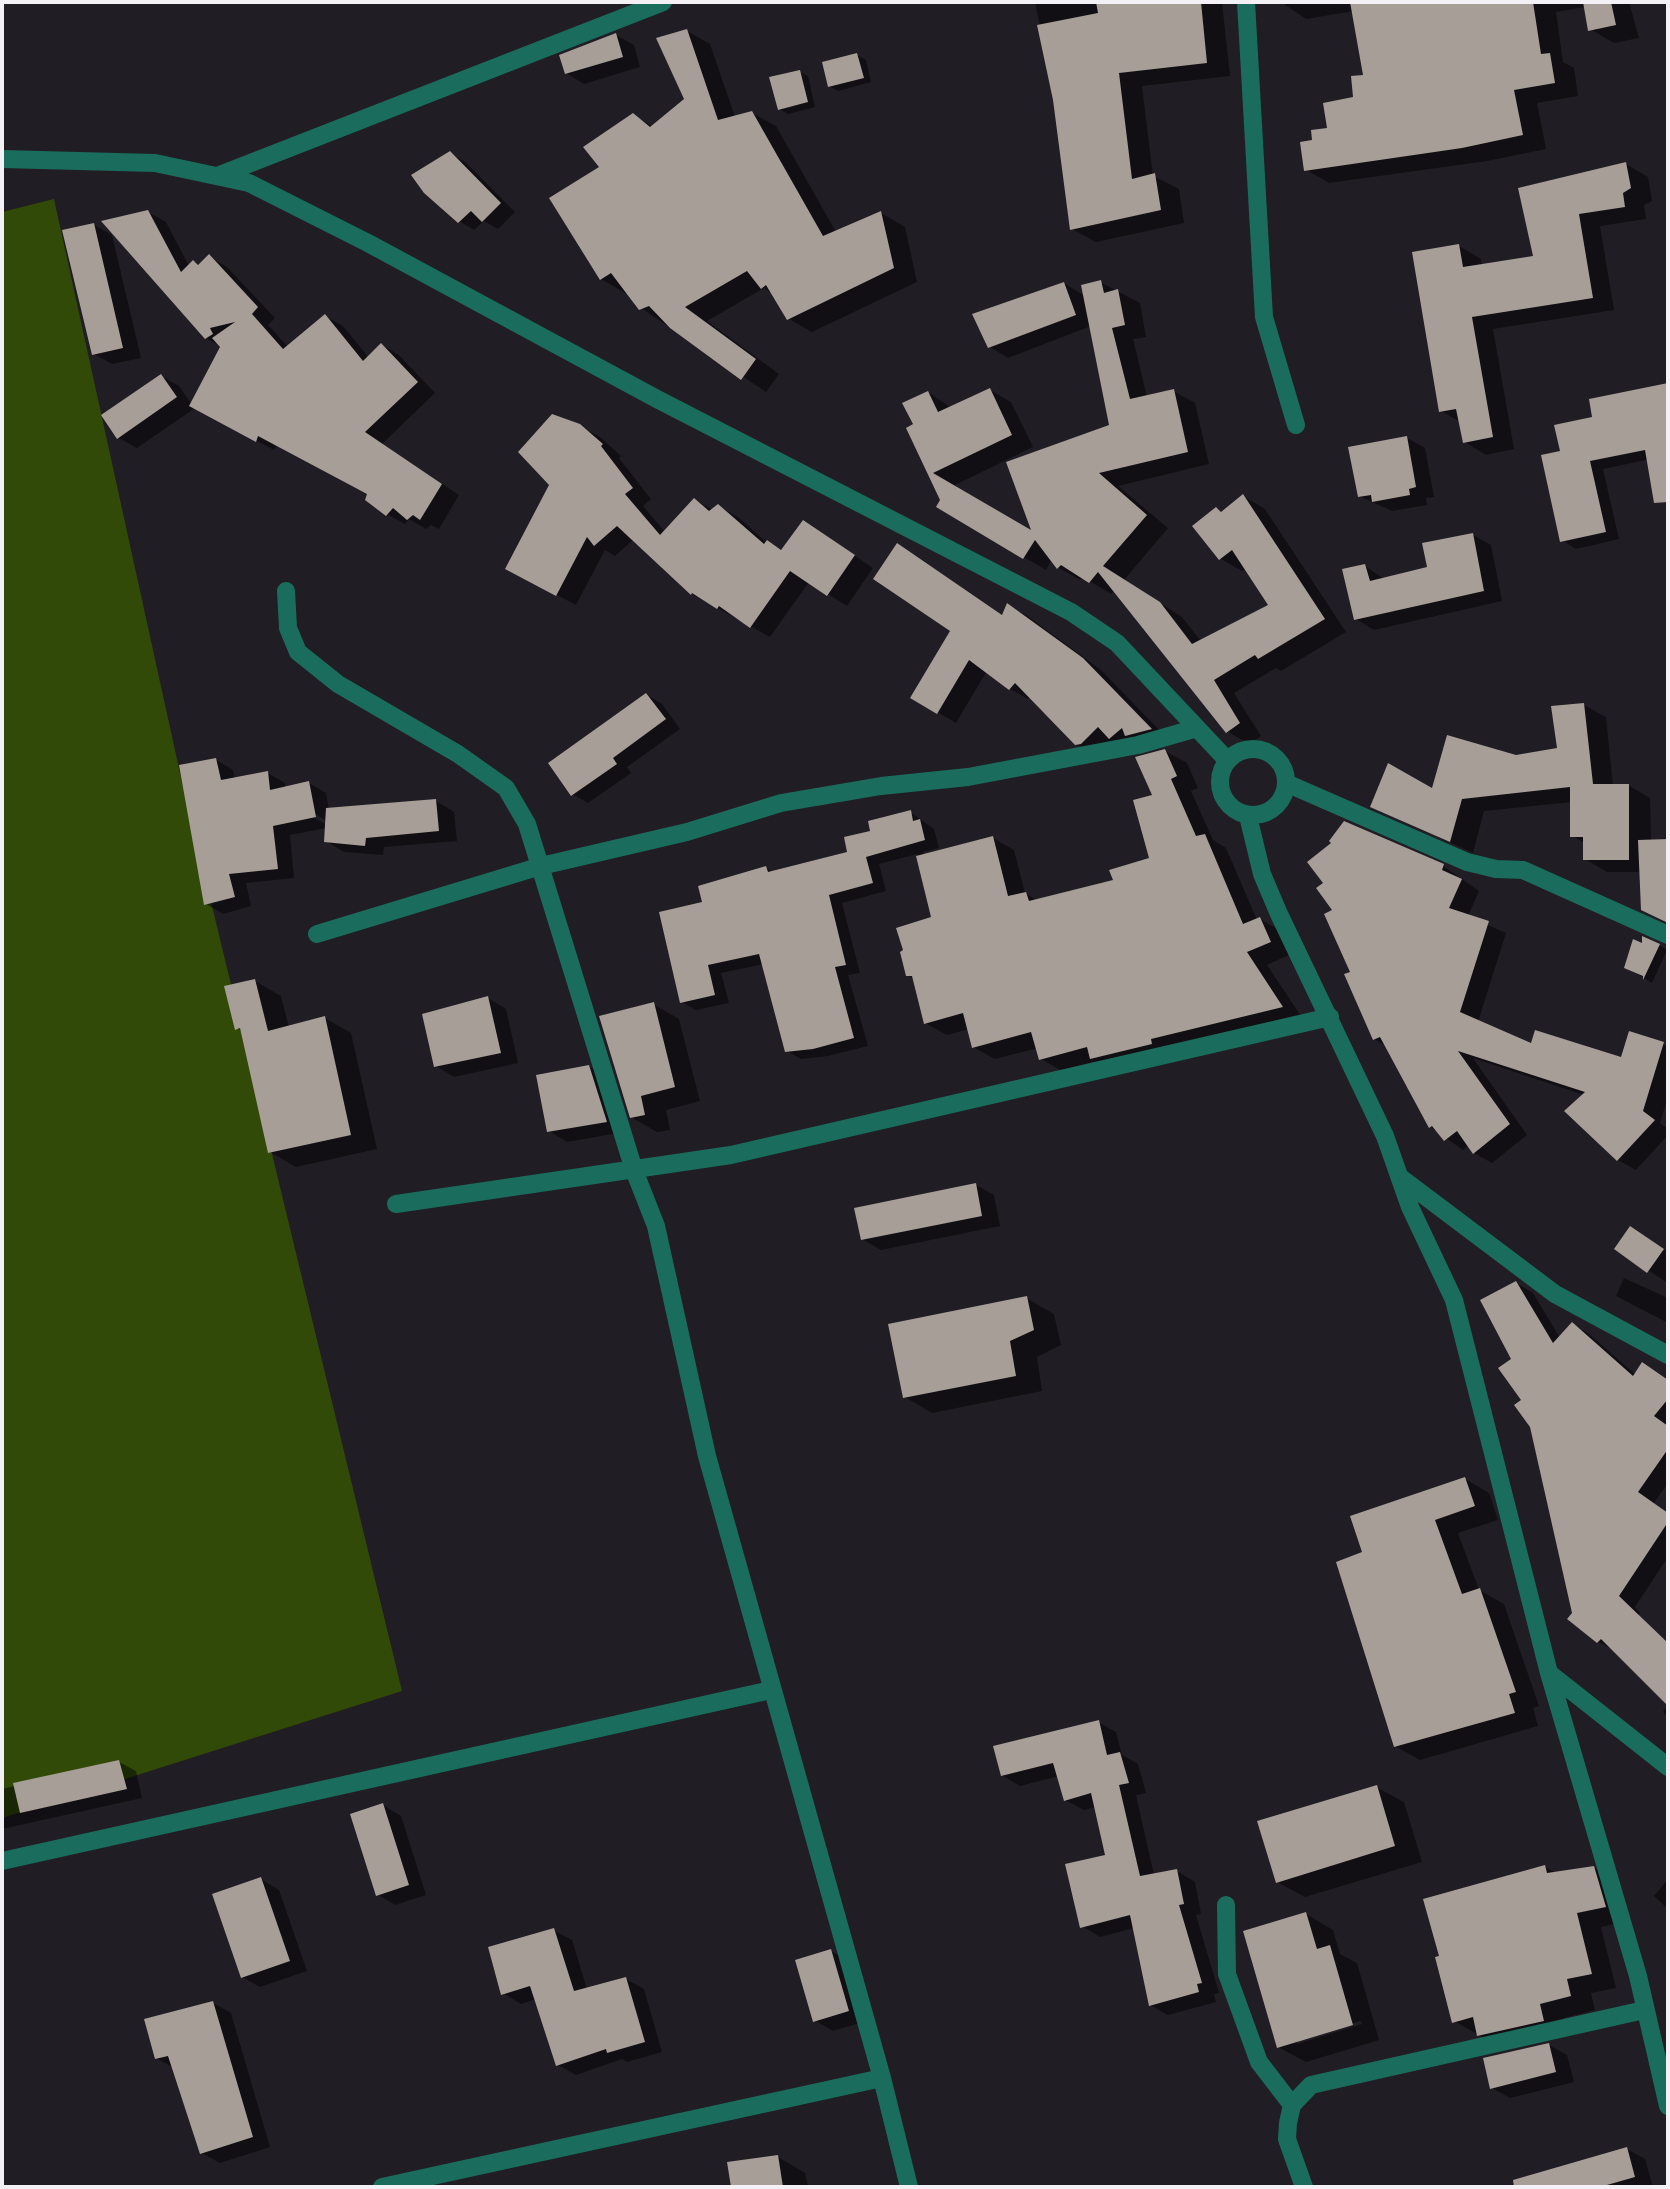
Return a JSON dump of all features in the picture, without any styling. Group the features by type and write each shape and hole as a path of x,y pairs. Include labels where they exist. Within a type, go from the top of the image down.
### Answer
{"street":[{"path":"220,175 663,2"},
{"path":"1246,2 1265,317 1296,425"},
{"path":"2,159 155,163 249,183 368,243 657,399 1071,612 1118,643 1227,760"},
{"path":"286,591 288,628 298,652 338,684 458,754 506,788 527,824 634,1170 656,1226 706,1456 882,2078 909,2187"},
{"path":"317,933 541,866 687,832 781,803 881,786 968,777 1138,745 1197,728"},
{"path":"1247,748 1270,753 1284,771 1286,783 1278,805 1269,812 1248,816 1236,811 1221,793 1222,770 1227,760 1247,748"},
{"path":"1286,783 1467,862 1496,869 1523,870 1668,934"},
{"path":"1248,816 1266,884 1385,1136 1410,1207 1454,1300 1549,1673 1638,1976 1668,2106"},
{"path":"396,1204 731,1155 1330,1017"},
{"path":"1401,1178 1555,1294 1668,1355"},
{"path":"1549,1673 1668,1767"},
{"path":"2,1861 771,1690"},
{"path":"1226,1905 1227,1974 1259,2062 1292,2105"},
{"path":"1304,2187 1287,2139 1292,2105 1311,2085 1644,2010"},
{"path":"382,2187 882,2078"}],"green space":[{"path":"54,199 182,782 402,1691 2,1818 2,212"}],"building":[{"path":"1096,2 1201,2 1207,63 1119,73 1132,179 1155,173 1161,210 1070,230 1053,100 1037,25 1098,13"},
{"path":"1350,2 1533,2 1541,54 1550,53 1555,83 1514,90 1523,135 1462,148 1304,171 1300,142 1312,140 1311,130 1327,128 1323,103 1353,97 1351,76 1363,75"},
{"path":"1583,2 1611,2 1616,25 1588,31"},
{"path":"687,29 718,120 752,111 823,236 881,211 894,268 787,320 766,285 761,289 747,271 685,307 756,359 741,380 670,328 649,306 639,310 611,273 600,280 549,198 599,167 583,147 633,113 650,127 684,99 656,38"},
{"path":"616,33 623,57 565,74 559,55"},
{"path":"857,53 864,78 828,87 822,62"},
{"path":"800,70 808,102 778,110 769,77"},
{"path":"450,151 501,203 482,222 471,211 458,223 424,193 411,175"},
{"path":"1626,162 1631,188 1623,193 1625,207 1579,214 1593,298 1472,317 1493,437 1463,443 1456,409 1439,412 1412,252 1459,244 1463,267 1533,256 1518,188"},
{"path":"148,210 181,272 193,260 198,265 209,254 258,307 252,314 283,349 325,314 363,361 381,343 418,382 365,432 442,484 420,520 413,515 407,520 393,508 386,516 365,500 367,494 258,436 256,442 189,406 220,347 212,338 235,322 210,328 213,334 205,339 101,221"},
{"path":"94,223 123,348 92,355 62,230"},
{"path":"1101,280 1104,293 1118,289 1125,325 1112,328 1130,399 1174,389 1188,452 1099,473 1147,515 1103,566 1160,602 1192,644 1268,605 1232,550 1219,560 1192,526 1216,507 1221,512 1243,494 1325,619 1258,659 1255,655 1214,680 1240,723 1226,733 1098,572 1089,583 1061,565 1057,569 1035,540 1023,559 936,507 940,500 906,428 913,424 902,403 928,391 938,412 990,388 1012,435 933,473 1031,530 1006,462 1109,425 1081,285"},
{"path":"1064,282 1076,315 988,348 972,314"},
{"path":"161,374 177,397 117,439 101,415"},
{"path":"1668,383 1668,502 1654,503 1645,450 1590,461 1606,532 1560,542 1541,455 1560,451 1554,425 1592,417 1589,399"},
{"path":"552,414 580,424 603,444 601,446 633,488 625,494 660,535 694,498 709,511 718,504 764,544 767,540 781,550 803,520 855,555 827,596 790,571 750,628 719,606 717,609 692,593 691,595 617,526 594,546 587,537 556,596 505,569 549,485 518,452"},
{"path":"1407,436 1416,487 1409,489 1410,495 1372,502 1371,495 1358,497 1348,447"},
{"path":"1473,533 1484,591 1354,620 1342,569 1365,564 1370,581 1427,567 1422,543"},
{"path":"897,543 1002,615 1007,603 1083,658 1152,729 1125,736 1122,728 1109,739 1098,727 1081,744 1075,745 1015,683 1009,690 969,660 937,714 910,698 950,631 873,579"},
{"path":"646,693 666,719 613,758 617,764 571,796 548,763"},
{"path":"1584,703 1593,784 1629,784 1629,860 1583,860 1583,837 1570,837 1570,787 1462,799 1450,842 1370,807 1388,763 1432,788 1447,735 1516,755 1557,748 1551,706"},
{"path":"1165,749 1177,776 1171,779 1196,836 1205,834 1243,924 1260,917 1271,942 1247,952 1283,1007 1151,1039 1152,1044 1090,1059 1087,1047 1039,1060 1031,1032 972,1048 963,1013 924,1024 912,976 906,976 900,952 903,950 896,928 931,917 916,856 993,836 1008,896 1026,892 1029,901 1113,880 1109,870 1149,858 1133,800 1152,795 1135,757"},
{"path":"216,758 221,780 268,771 270,790 309,781 316,817 273,826 278,869 229,874 235,897 204,905 179,765"},
{"path":"436,799 439,831 366,838 365,846 324,842 326,808"},
{"path":"911,810 913,821 920,819 925,840 866,857 873,883 829,895 846,965 835,967 854,1038 813,1049 785,1052 759,954 708,965 715,995 680,1003 659,912 702,902 698,886 766,866 768,872 847,852 844,837 870,831 868,821"},
{"path":"1344,821 1444,864 1442,870 1462,879 1449,908 1489,921 1460,1012 1531,1043 1535,1030 1621,1057 1629,1031 1664,1042 1643,1111 1655,1120 1617,1161 1564,1111 1585,1092 1458,1051 1510,1124 1473,1154 1457,1131 1444,1141 1432,1126 1429,1128 1380,1037 1373,1040 1344,974 1350,972 1324,914 1332,910 1316,888 1323,883 1307,862 1331,843 1329,841"},
{"path":"1668,839 1668,923 1641,910 1638,840"},
{"path":"1642,936 1660,944 1643,980 1643,976 1624,968 1633,939 1642,943"},
{"path":"255,979 268,1031 325,1016 351,1135 268,1153 240,1028 235,1030 224,986"},
{"path":"488,996 501,1053 434,1067 422,1014"},
{"path":"654,1002 675,1087 641,1096 645,1115 630,1118 599,1016"},
{"path":"589,1065 607,1122 547,1132 536,1075"},
{"path":"976,1183 982,1216 861,1240 854,1208"},
{"path":"1630,1226 1664,1249 1647,1273 1614,1249"},
{"path":"1516,1281 1553,1343 1572,1322 1633,1376 1642,1362 1668,1380 1668,1399 1654,1416 1668,1426 1668,1449 1638,1492 1668,1513 1668,1522 1619,1596 1668,1643 1668,1706 1601,1639 1597,1643 1567,1619 1572,1613 1530,1427 1514,1405 1521,1400 1498,1368 1511,1359 1480,1300"},
{"path":"1027,1296 1034,1330 1010,1341 1016,1376 903,1398 888,1324"},
{"path":"1465,1477 1475,1506 1435,1520 1462,1594 1480,1588 1516,1692 1509,1694 1515,1713 1394,1747 1336,1562 1362,1552 1350,1516"},
{"path":"1099,1720 1107,1755 1120,1752 1129,1783 1119,1785 1140,1876 1177,1869 1184,1904 1179,1905 1202,1983 1197,1984 1199,1992 1149,2006 1130,1915 1080,1928 1065,1864 1105,1855 1091,1793 1064,1801 1053,1763 1001,1776 993,1746"},
{"path":"119,1760 127,1789 20,1813 13,1783"},
{"path":"1377,1785 1395,1846 1276,1883 1257,1821"},
{"path":"383,1803 409,1885 376,1896 350,1814"},
{"path":"1545,1865 1547,1873 1594,1866 1606,1907 1577,1913 1592,1974 1567,1979 1571,1996 1540,2004 1544,2021 1477,2036 1473,2017 1452,2023 1435,1957 1439,1956 1423,1899"},
{"path":"261,1877 290,1961 241,1978 212,1894"},
{"path":"1306,1912 1317,1949 1330,1945 1353,2025 1277,2048 1243,1931"},
{"path":"554,1928 574,1991 626,1977 645,2042 607,2053 606,2049 556,2066 530,1986 501,1995 488,1947"},
{"path":"831,1949 849,2011 813,2022 795,1960"},
{"path":"213,2001 253,2137 200,2154 168,2056 155,2059 144,2019"},
{"path":"1549,2043 1556,2072 1490,2089 1483,2058"},
{"path":"1627,2147 1635,2177 1600,2187 1514,2187 1513,2180"},
{"path":"778,2155 783,2187 731,2187 727,2162"}]}
